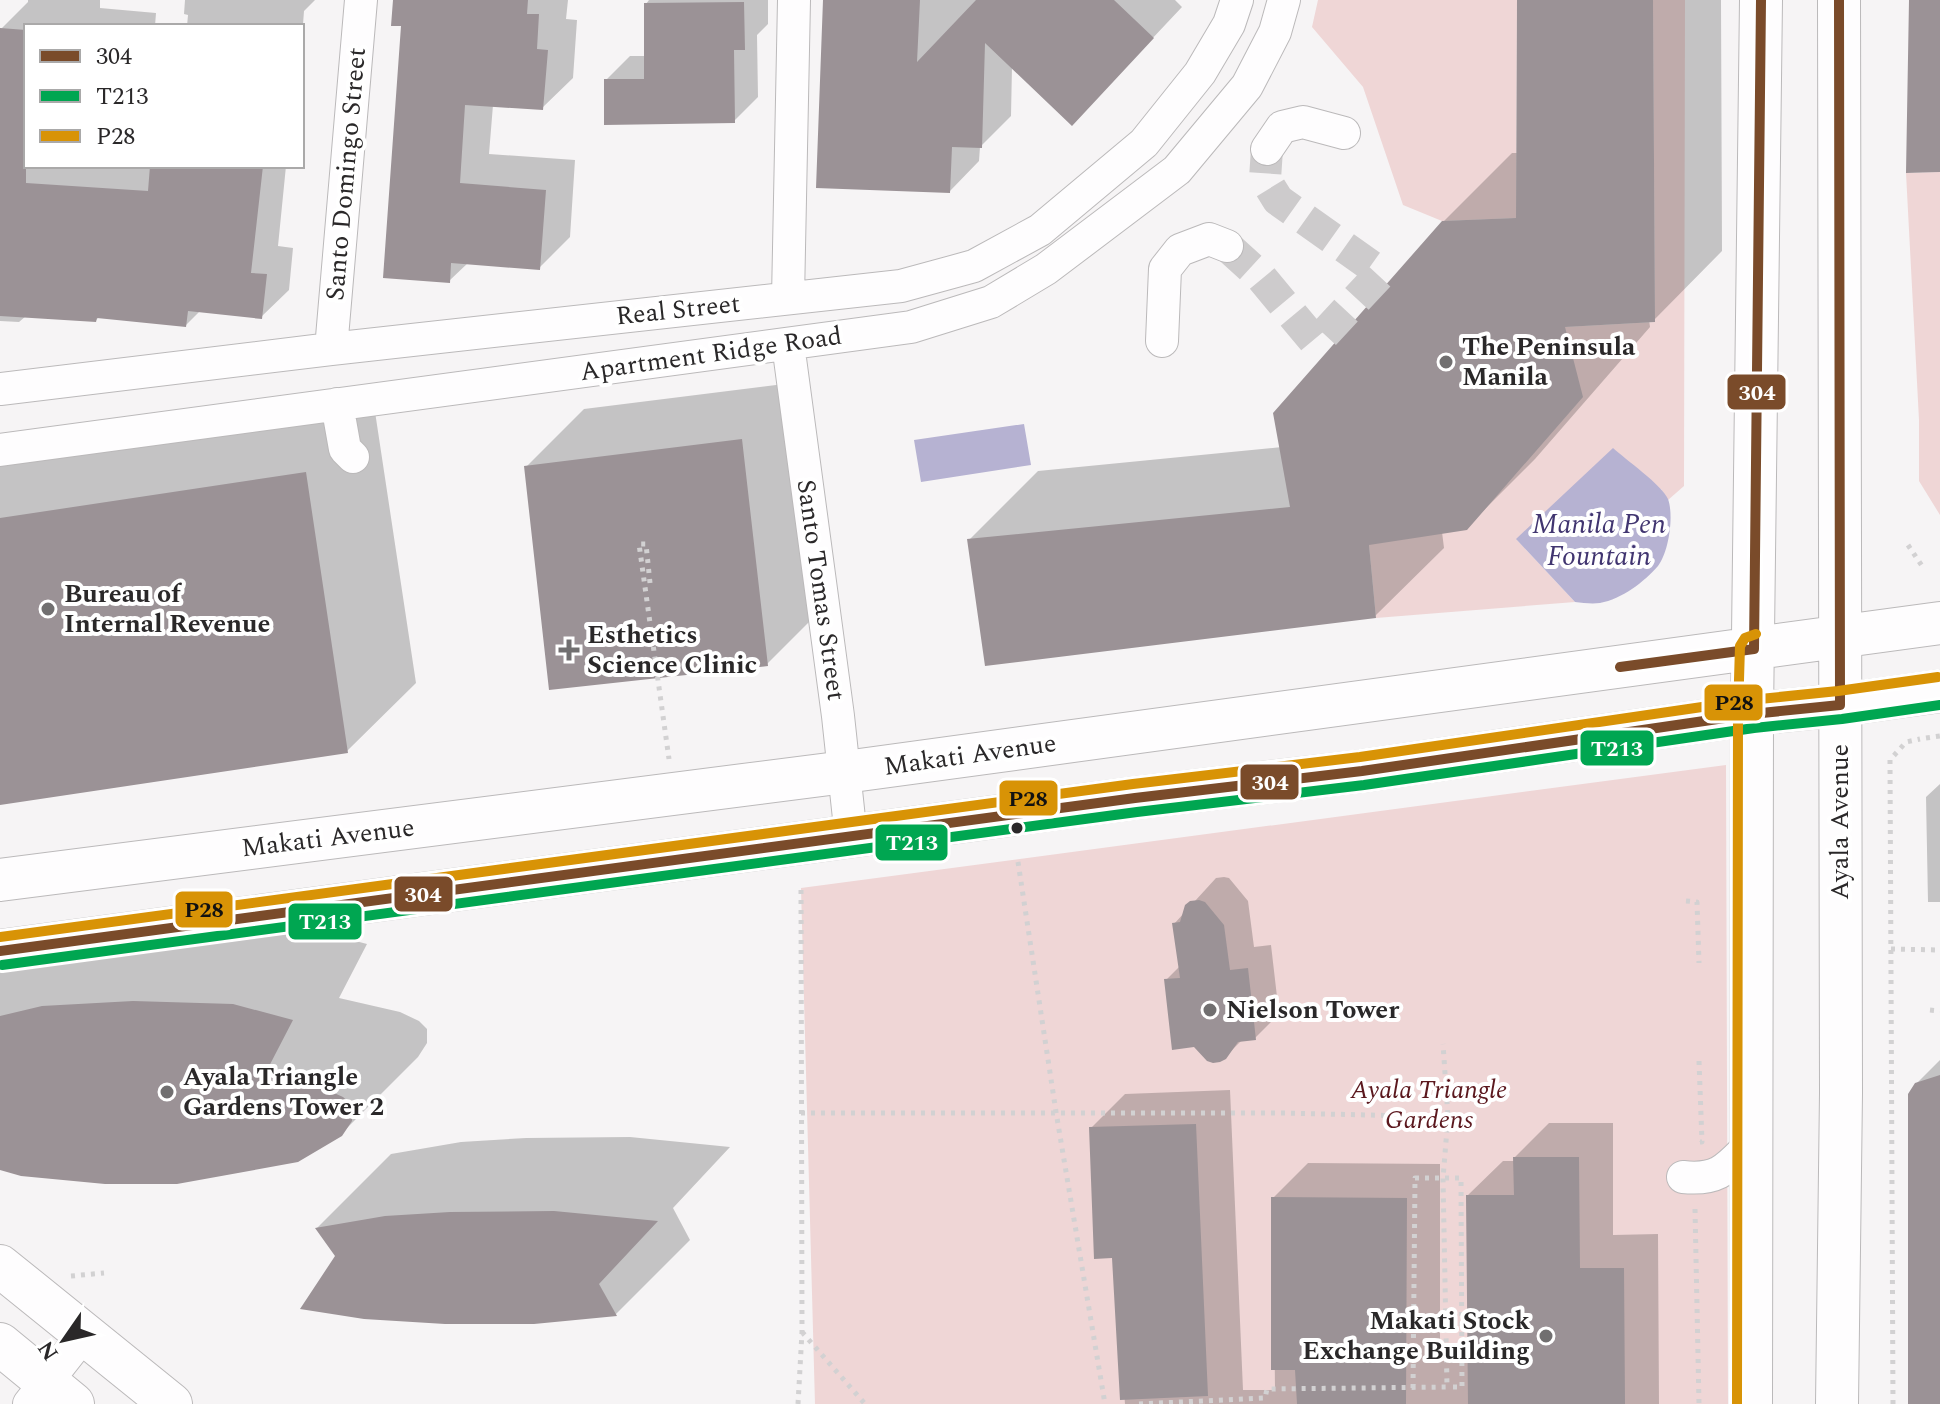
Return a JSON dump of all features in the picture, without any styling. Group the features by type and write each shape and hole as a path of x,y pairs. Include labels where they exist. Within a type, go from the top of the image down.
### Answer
{"main road":[{"path":"1751,1404 1752,714 1761,0"},
{"name":"Ayala Avenue","path":"1837,1404 1841,1093 1839,0"},
{"name":"Makati Avenue","path":"0,880 845,772 1940,623"},
{"path":"0,951 1119,800 1362,771 1752,714 1940,691"},
{"path":"0,1266 171,1404"},
{"path":"0,1344 49,1397"}],"street":[{"name":"Santo Domingo Street","path":"331,349 361,0"},
{"path":"788,298 794,0"},
{"name":"Real Street","path":"0,389 901,286 974,266 1040,230 1144,143 1200,73 1229,24 1237,0"},
{"name":"Apartment Ridge Road","path":"0,450 911,327 991,302 1046,269 1177,170 1247,86 1275,32 1284,0"},
{"path":"1267,149 1282,127 1303,122 1344,133"},
{"path":"1162,341 1165,269 1180,250 1209,239 1227,246"},
{"name":"Santo Tomas Street","path":"788,344 851,837"},
{"path":"337,404 345,449 353,457"},
{"path":"1689,1178 1721,1173 1752,1143"},
{"path":"49,1397 85,1333"}],"path":[{"path":"650,583 646,544 639,544 664,713"},
{"path":"1908,545 1924,569"},
{"path":"1893,1404 1890,760 1906,742 1940,736"},
{"path":"1018,862 1105,1404"},
{"path":"798,1404 802,1332 801,888"},
{"path":"1686,901 1697,902 1699,963"},
{"path":"1891,949 1940,950"},
{"path":"1930,1010 1940,1011"},
{"path":"1443,1044 1448,1117 1443,1178 1447,1387"},
{"path":"1699,1061 1702,1142"},
{"path":"801,1113 1285,1113 1448,1117"},
{"path":"1139,1404 1265,1398 1267,1389 1413,1388 1462,1387 1461,1178 1415,1178 1413,1388"},
{"path":"1689,1178 1699,1404"},
{"path":"64,1277 104,1273"},
{"path":"802,1332 865,1404"}],"green space":[{"path":"1318,0 1517,0 1516,218 1442,221 1403,205 1363,87 1312,27"},
{"path":"1653,0 1685,0 1684,486 1668,500 1661,489 1517,540 1575,602 1376,618 1369,545 1565,327 1655,322"},
{"path":"1940,172 1940,515 1919,481 1919,420 1906,173"},
{"name":"Ayala Triangle Gardens","path":"1726,765 1728,1404 815,1404 801,888"}],"water":[{"path":"1024,424 1031,465 921,482 914,440"},
{"name":"Manila Pen Fountain","path":"1613,448 1668,499 1671,514 1668,543 1658,566 1632,589 1600,603 1575,602 1516,539"}],"building":[{"path":"393,0 528,0 527,14 539,14 537,49 548,50 543,110 465,105 460,183 546,190 540,270 451,263 450,283 383,278 401,26 391,26"},
{"path":"823,0 920,0 917,62 976,0 1114,0 1154,38 1072,126 985,43 982,148 952,147 950,193 816,188"},
{"name":"The Peninsula Manila","path":"1517,0 1653,0 1655,322 1565,327 1583,397 1467,530 1369,545 1376,618 985,666 967,539 1290,507 1273,413 1442,221 1516,218"},
{"path":"1909,0 1940,0 1940,172 1906,173"},
{"path":"744,2 745,50 734,50 735,123 604,125 604,79 644,79 644,3"},
{"path":"0,28 24,30 26,183 148,191 150,168 263,168 251,273 267,274 262,319 188,311 186,327 97,318 96,322 0,316"},
{"path":"742,439 768,666 549,690 524,466"},
{"path":"306,472 348,753 0,805 0,518"},
{"name":"Nielson Tower","path":"1199,900 1205,902 1224,925 1230,970 1248,968 1256,1040 1238,1042 1226,1059 1213,1063 1194,1047 1172,1050 1164,979 1180,978 1172,923 1180,922 1185,905"},
{"name":"Ayala Triangle Gardens Tower 2","path":"133,1001 233,1004 293,1020 265,1074 323,1088 343,1097 352,1105 352,1121 342,1136 298,1162 177,1184 105,1184 21,1176 0,1170 0,1016 42,1006"},
{"path":"1940,1075 1940,1404 1908,1404 1908,1094 1915,1083"},
{"path":"1196,1124 1208,1396 1120,1400 1112,1258 1094,1259 1089,1127"},
{"name":"Makati Stock Exchange Building","path":"1513,1157 1579,1157 1580,1268 1624,1268 1625,1404 1468,1404 1466,1195 1514,1195"},
{"path":"1271,1197 1407,1198 1406,1404 1297,1404 1295,1370 1271,1370"},
{"path":"554,1211 658,1221 599,1284 617,1316 534,1324 445,1324 364,1319 300,1309 335,1256 315,1228 385,1216"}],"tunnel":[{"path":"1227,246 1260,276 1316,343 1381,273 1278,200 1265,179 1267,149"}],"transit line":[{"name":"304","path":"1620,667 1754,649 1761,0"},
{"name":"304","path":"0,951 1135,798 1362,771 1752,714 1840,705 1839,0"},
{"name":"P28","path":"1737,1404 1738,714 1740,646 1745,638 1756,634"},
{"name":"P28","path":"0,937 1133,784 1360,757 1750,700 1938,677"},
{"name":"T213","path":"2,965 1137,812 1364,785 1754,728 1940,705"}],"place":[{"name":"The Peninsula Manila","path":"1446,362"},
{"name":"Bureau of Internal Revenue","path":"48,609"},
{"name":"Esthetics Science Clinic","path":"569,650"},
{"name":"Nielson Tower","path":"1210,1010"},
{"name":"Ayala Triangle Gardens Tower 2","path":"167,1092"},
{"name":"Makati Stock Exchange Building","path":"1546,1336"}]}
